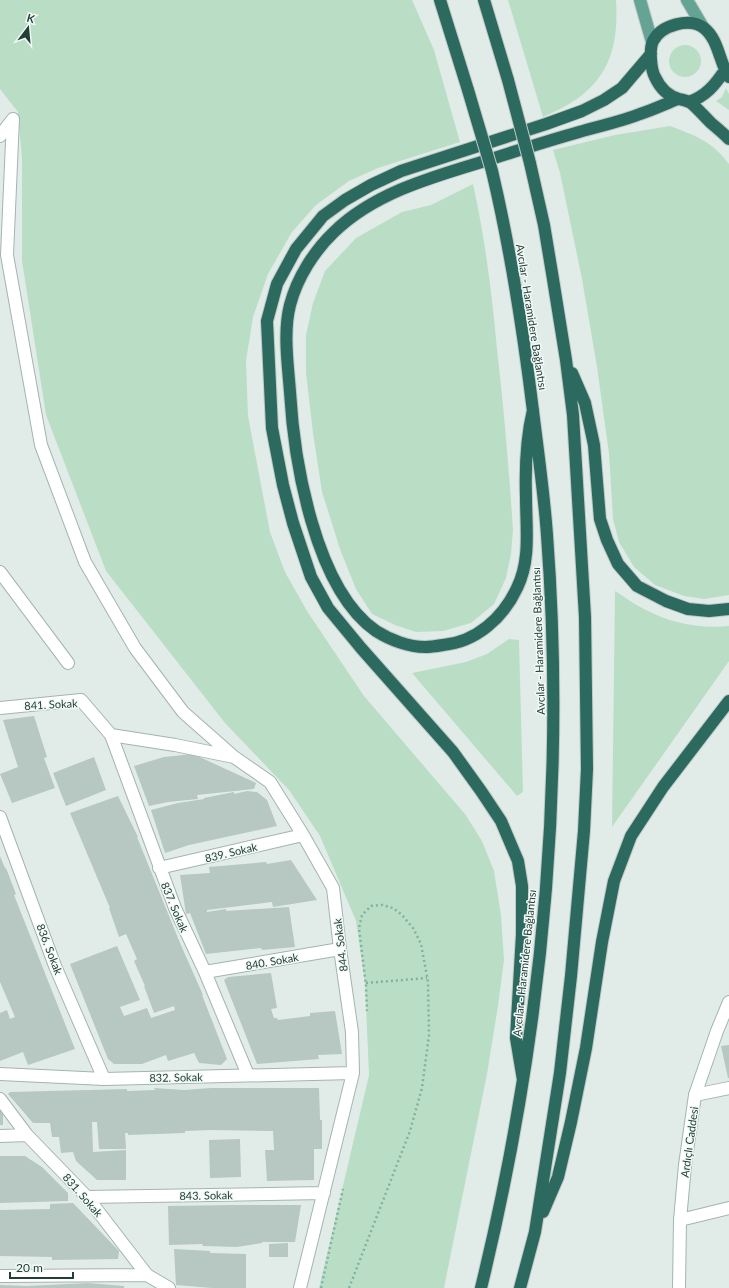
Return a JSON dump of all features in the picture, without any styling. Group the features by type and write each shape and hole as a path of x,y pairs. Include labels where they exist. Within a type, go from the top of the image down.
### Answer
{"highway":[{"name":"Avcılar - Haramidere Bağlantısı","path":"440,0 492,171 513,271 528,368 544,498 550,584 554,692 553,784 548,867 539,966 523,1080 507,1174 481,1288"},
{"path":"484,0 508,80 530,163 545,232 566,360 573,415 583,567 587,769 584,831 570,991 560,1073 535,1232 520,1288"},
{"path":"533,410 528,431 526,460 526,562 518,586 508,605 492,624 474,636 451,644 423,647 399,642 376,630 356,612 336,584 323,554 312,521 299,470 292,420 286,341 290,306 301,277 316,251 335,231 358,212 382,198 423,180 551,140 639,115 683,100 700,98 727,74 722,59 711,36 703,27 681,23 670,26 660,33 652,42 651,54 654,76 666,93 683,100 729,139"},
{"path":"523,1080 516,1038 522,934 522,886 518,861 501,821 453,752 328,608 311,578 293,523 283,485 272,428 267,321 277,284 296,249 323,216 345,200 370,185 401,171 582,111 604,100 622,88 651,54"},
{"path":"566,360 585,403 594,445 600,519 607,540 618,564 637,586 666,602 688,609 709,611 729,609"},
{"path":"535,1232 558,1177 571,1122 586,1048 602,942 614,881 631,836 663,787 729,701"}],"main road":[{"path":"640,0 652,42"},
{"path":"687,0 703,27"}],"street":[{"path":"0,136 13,119 7,255 41,445 85,562 135,648 183,712 234,757"},
{"path":"0,572 68,663"},
{"name":"841. Sokak","path":"0,708 81,700 111,735"},
{"name":"844. Sokak","path":"111,735 175,745 234,757 270,782 303,834 333,888 352,1032 353,1073 300,1288"},
{"name":"837. Sokak","path":"111,735 175,908 205,972 248,1075"},
{"name":"836. Sokak","path":"0,817 56,966 104,1079"},
{"name":"839. Sokak","path":"159,868 303,834"},
{"name":"840. Sokak","path":"205,972 340,949"},
{"name":"Ardıçlı Caddesi","path":"679,1288 680,1220 685,1165 695,1095 717,1031 729,1002"},
{"name":"832. Sokak","path":"0,1074 104,1079 353,1073"},
{"path":"695,1095 729,1088"},
{"name":"831. Sokak","path":"0,1099 27,1135 88,1197 147,1275 168,1288"},
{"path":"0,1136 27,1135"},
{"name":"843. Sokak","path":"88,1197 324,1193"},
{"path":"680,1220 729,1208"},
{"path":"0,1276 147,1275"}],"path":[{"path":"349,1288 410,1131 422,1088 429,1035 427,978 421,944 413,928 402,915 393,908 382,905 371,906 362,915 359,928 366,983 368,1014"},
{"path":"366,983 427,978"},
{"path":"321,1288 345,1184"}],"green space":[{"path":"0,0 412,0 434,50 460,142 378,168 349,181 316,205 292,232 268,274 253,317 246,361 248,416 270,532 285,572 307,611 364,696 465,814 482,841 494,871 501,915 504,960 487,1074 444,1288 319,1288 369,1075 365,983 356,921 320,836 289,790 225,723 106,571 46,415 22,261 22,159 18,112 0,89"},
{"path":"508,0 616,0 614,41 610,58 602,73 592,86 579,98 563,108 543,117"},
{"path":"682,45 688,45 698,52 701,61 700,67 694,74 688,77 682,77 672,70 669,64 669,58 676,48"},
{"path":"726,88 729,94 729,110 716,101 722,97"},
{"path":"670,126 703,140 723,156 729,164 729,595 704,599 684,596 655,585 634,567 619,542 613,519 609,454 597,367 582,279 560,173 553,150 615,135"},
{"path":"473,184 488,266 502,394 513,530 511,554 506,578 494,604 471,623 443,631 416,632 395,625 372,614 356,589 341,552 322,492 306,373 306,335 313,303 325,271 356,238 402,212 431,205"},
{"path":"615,591 644,609 664,618 696,626 729,626 729,661 612,827"},
{"path":"509,639 519,640 523,792 517,796 412,673 466,662 487,654"}],"building":[{"path":"34,716 47,757 44,758 55,788 12,803 0,774 18,767 3,720"},
{"path":"193,754 256,783 254,789 197,795 198,799 168,802 149,806 134,766 164,757"},
{"path":"94,757 106,790 66,806 53,773"},
{"path":"247,791 257,792 267,800 277,826 189,845 165,853 151,810 178,803 234,792 234,794"},
{"path":"118,796 138,837 180,943 203,995 227,1059 221,1065 199,1063 194,1053 168,1061 166,1055 142,1064 114,1064 108,1059 70,964 117,946 140,1000 120,1007 124,1016 147,1008 151,1018 175,1010 174,1006 154,1013 145,986 134,961 137,959 126,934 119,937 110,908 70,813"},
{"path":"0,856 6,868 16,894 14,895 75,1049 28,1065 23,1052 0,1061 0,1013 7,1010 10,1019 15,1017 0,982"},
{"path":"291,860 317,900 273,907 272,902 207,910 207,912 226,909 226,911 289,907 295,947 262,950 261,948 206,954 190,913 186,914 180,875 210,873 209,867 266,862 267,864"},
{"path":"271,973 277,1008 271,1009 274,1018 277,1018 278,1020 310,1016 310,1013 335,1011 342,1054 318,1055 319,1059 257,1064 224,980 228,977"},
{"path":"729,1045 729,1078 728,1078 721,1046"},
{"path":"154,1088 184,1090 211,1088 319,1088 320,1120 322,1120 322,1149 314,1149 314,1180 267,1181 265,1150 274,1150 273,1131 212,1130 185,1131 185,1133 128,1135 128,1133 125,1133 126,1149 99,1149 97,1122 92,1122 93,1152 126,1150 126,1180 97,1180 76,1161 73,1152 61,1153 59,1137 52,1137 50,1123 33,1123 8,1094 10,1092 127,1089 127,1091 155,1090"},
{"path":"0,1108 3,1111 3,1125 0,1125"},
{"path":"240,1139 241,1177 210,1178 209,1140"},
{"path":"0,1156 25,1156 42,1167 68,1193 68,1201 0,1203"},
{"path":"73,1203 119,1251 118,1259 52,1260 52,1257 0,1256 0,1210 50,1209 50,1204"},
{"path":"301,1205 295,1242 262,1242 237,1247 203,1246 202,1244 169,1245 168,1206"},
{"path":"288,1243 288,1257 269,1257 269,1244"},
{"path":"174,1249 210,1251 210,1253 246,1254 246,1288 212,1288 176,1285"},
{"path":"88,1283 124,1286 124,1288 0,1288 0,1285 27,1286"}]}
